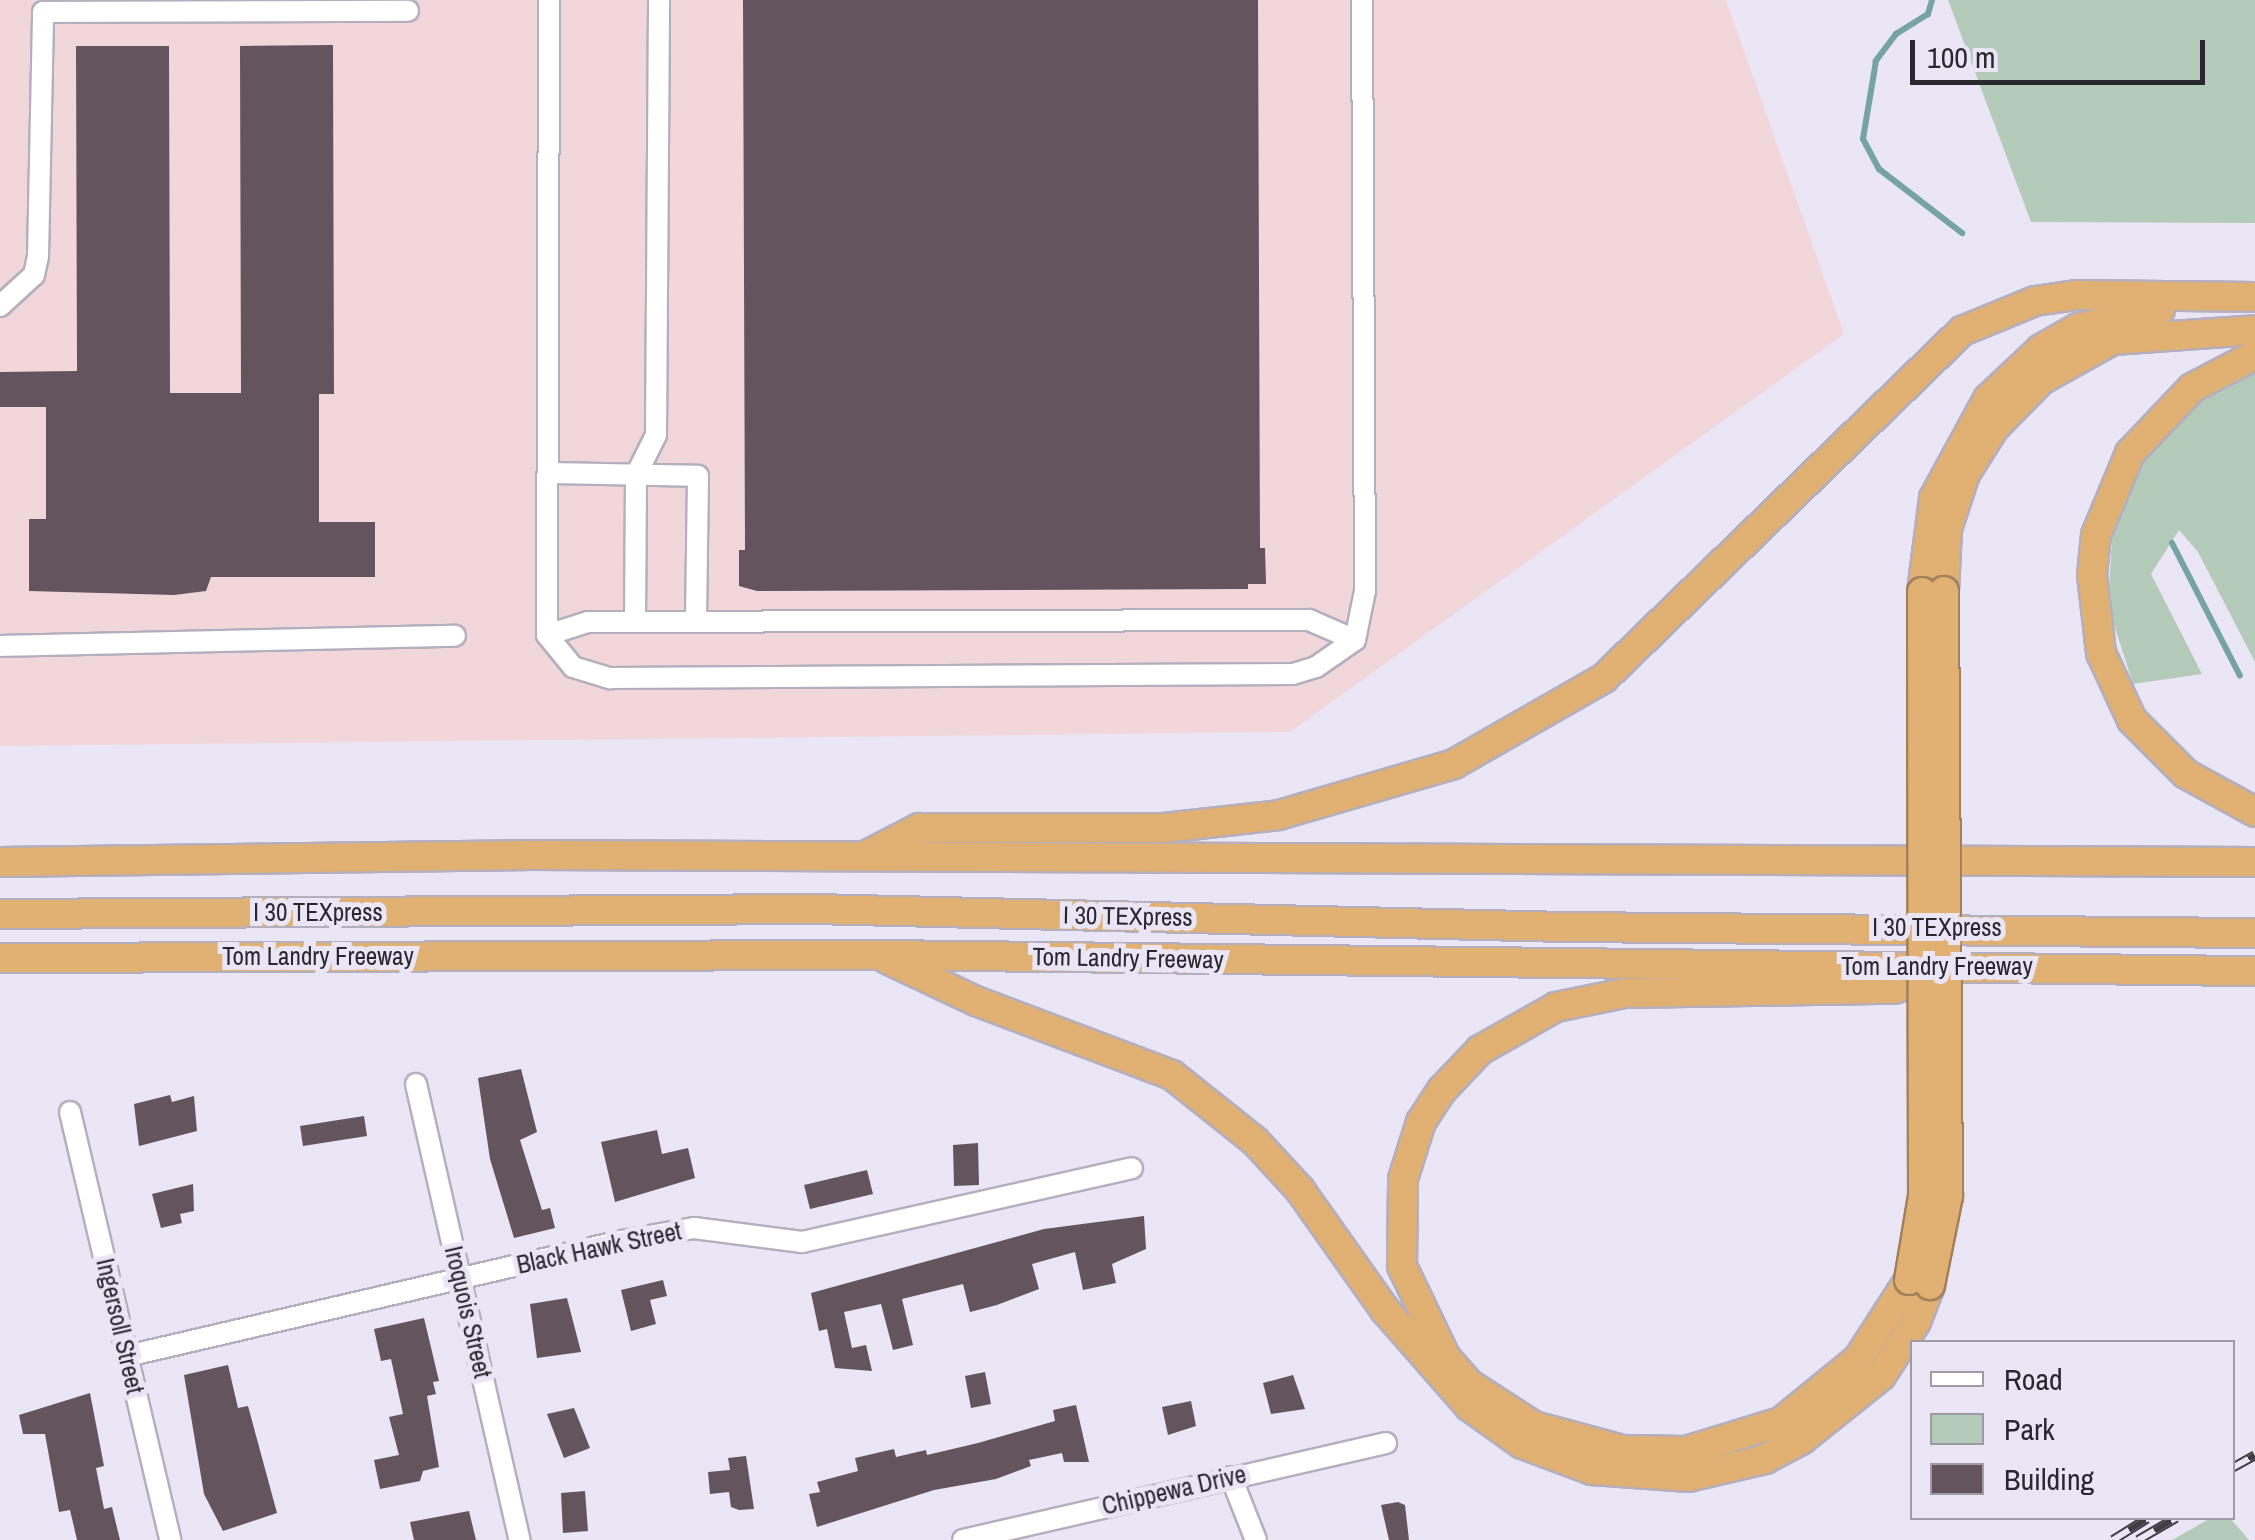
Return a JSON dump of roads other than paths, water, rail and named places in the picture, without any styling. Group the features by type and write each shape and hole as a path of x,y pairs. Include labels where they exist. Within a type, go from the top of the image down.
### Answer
{"highway":[{"path":"864,857 919,828 1164,828 1279,815 1454,764 1604,678 1962,331 2035,301 2076,295 2255,297"},
{"path":"878,955 976,1001 1172,1075 1244,1132 1300,1190 1385,1310 1469,1406 1522,1444 1592,1470 1689,1477 1764,1459 1801,1440 1882,1376 1916,1322 1923,1196 1933,592 1926,529 1947,464 1988,399 2014,372 2078,328 2133,312 2255,307"},
{"path":"1933,592 1965,474 1994,428 2041,380 2113,340 2255,330"},
{"path":"2255,355 2192,388 2138,442 2110,493 2092,575 2101,653 2132,720 2186,774 2255,812"},
{"path":"0,862 864,857 2255,862"},
{"name":"I 30 TEXpress","path":"0,914 813,909 1546,927 2255,933"},
{"name":"Tom Landry Freeway","path":"0,958 878,955 2255,971"},
{"path":"1919,1282 1858,1359 1781,1422 1686,1451 1623,1450 1534,1426 1469,1384 1446,1358 1402,1266 1403,1180 1421,1122 1442,1090 1480,1050 1542,1013 1624,993 1894,989 1967,965"}],"street":[{"path":"549,0 547,636 573,667 610,678 1293,674 1316,667 1354,640 1365,591 1362,0"},
{"path":"635,622 636,475 656,435 659,0"},
{"path":"0,306 34,275 38,256 44,12 408,10"},
{"path":"548,474 698,476 696,621"},
{"path":"547,636 588,622 1309,620 1354,640"},
{"path":"0,646 455,636"},
{"name":"Iroquois Street","path":"416,1084 520,1540"},
{"name":"Ingersoll Street","path":"70,1112 170,1540"},
{"name":"Black Hawk Street","path":"127,1356 460,1277 694,1228 802,1242 1132,1168"},
{"name":"Chippewa Drive","path":"963,1540 1386,1442"},
{"path":"1232,1477 1256,1540"}],"waterway":[{"path":"1932,0 1928,14 1896,34 1876,61 1863,139 1879,169 1962,233"},
{"path":"2172,543 2240,676"}],"railway":[{"path":"2235,1466 2255,1455"},
{"path":"2113,1540 2145,1520"},
{"path":"2138,1540 2173,1520"}]}
